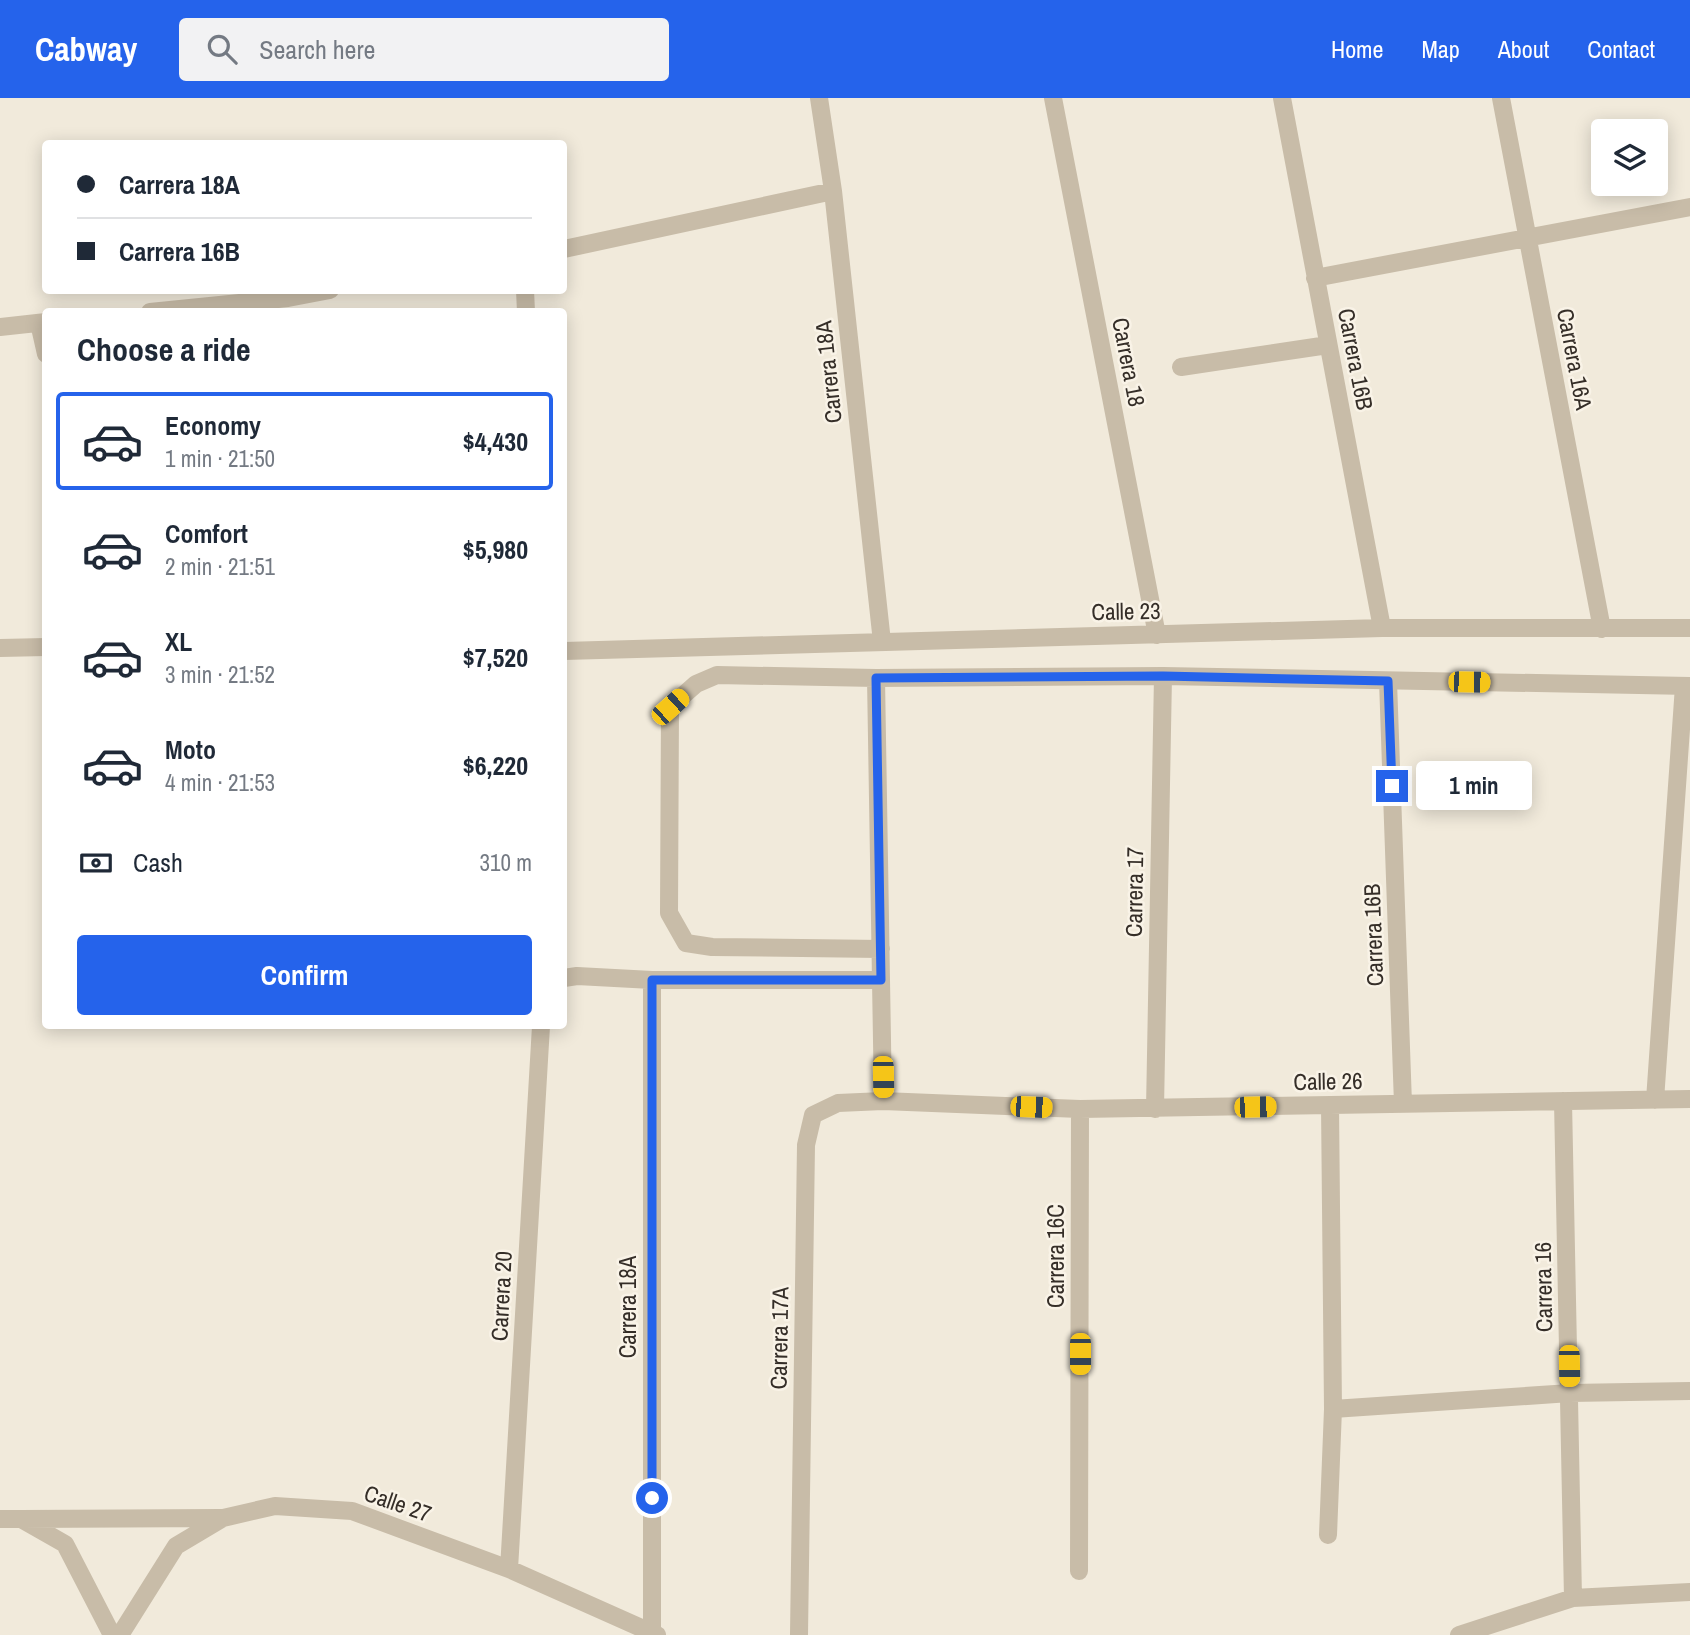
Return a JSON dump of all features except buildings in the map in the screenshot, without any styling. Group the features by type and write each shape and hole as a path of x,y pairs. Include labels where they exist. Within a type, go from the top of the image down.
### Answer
{"street":[{"name":"Carrera 18A","path":"819,98 833,191 882,642"},
{"name":"Carrera 18","path":"1053,98 1157,635"},
{"name":"Carrera 16B","path":"1282,98 1381,628"},
{"name":"Carrera 16A","path":"1501,98 1602,629"},
{"path":"567,248 833,191"},
{"path":"1315,278 1690,207"},
{"path":"230,308 290,305 319,294"},
{"path":"0,327 42,322"},
{"path":"1181,367 1328,345"},
{"name":"Calle 23","path":"567,650 1381,628 1690,628"},
{"path":"0,648 42,647"},
{"path":"881,949 712,947 686,943 670,913 670,707 696,684 718,675 876,678 1163,676 1687,686 1655,1100"},
{"name":"Carrera 17","path":"1155,1109 1163,676"},
{"path":"876,678 883,1101"},
{"name":"Carrera 16B","path":"1388,681 1403,1104"},
{"path":"567,977 578,975 652,980 881,980"},
{"name":"Carrera 18A","path":"652,980 654,1634"},
{"name":"Carrera 20","path":"509,1569 541,1029"},
{"name":"Calle 26","path":"883,1101 1080,1110 1690,1099"},
{"name":"Carrera 17A","path":"799,1635 806,1145 813,1115 838,1103 883,1101"},
{"name":"Carrera 16","path":"1563,1101 1573,1598"},
{"path":"1328,1535 1333,1409 1329,1105"},
{"name":"Carrera 16C","path":"1079,1571 1080,1110"},
{"path":"1333,1409 1570,1393 1690,1391"},
{"name":"Calle 27","path":"120,1635 176,1546 223,1518 275,1506 352,1511 509,1569 654,1634"},
{"path":"0,1519 223,1518"},
{"path":"22,1519 65,1544 112,1635"},
{"path":"1459,1635 1573,1598 1690,1592"}],"route":[{"path":"652,1498 652,980 881,980 876,678 1163,676 1388,681 1392,786"}]}
